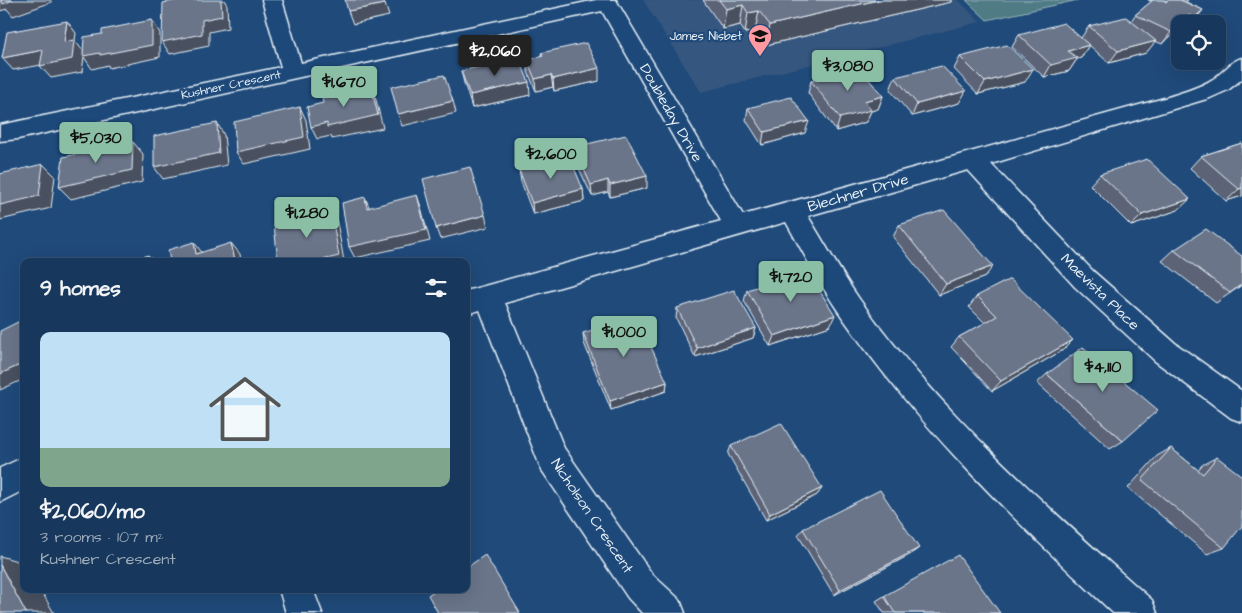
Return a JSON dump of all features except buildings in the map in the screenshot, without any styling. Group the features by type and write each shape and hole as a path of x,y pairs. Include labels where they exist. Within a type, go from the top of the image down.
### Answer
{"street":[{"path":"272,0 293,72"},
{"name":"Kushner Crescent","path":"0,133 18,131 293,72 607,2"},
{"name":"Doubleday Drive","path":"607,2 737,227"},
{"name":"Blechner Drive","path":"478,300 1201,95 1223,83 1242,65"},
{"name":"Maevista Place","path":"973,160 1084,279 1164,352 1242,408"},
{"path":"792,212 858,319 911,385 988,470 1051,532 1139,613"},
{"name":"Nicholson Crescent","path":"478,300 552,458 640,586 667,613"},
{"path":"0,486 20,474"},
{"path":"297,593 304,613"}],"shaded area":[{"name":"James Nisbet","path":"643,0 958,0 980,22 701,92"}],"green space":[{"path":"966,0 1078,0 987,20"}],"place":[{"name":"James Nisbet","path":"760,57"}]}
